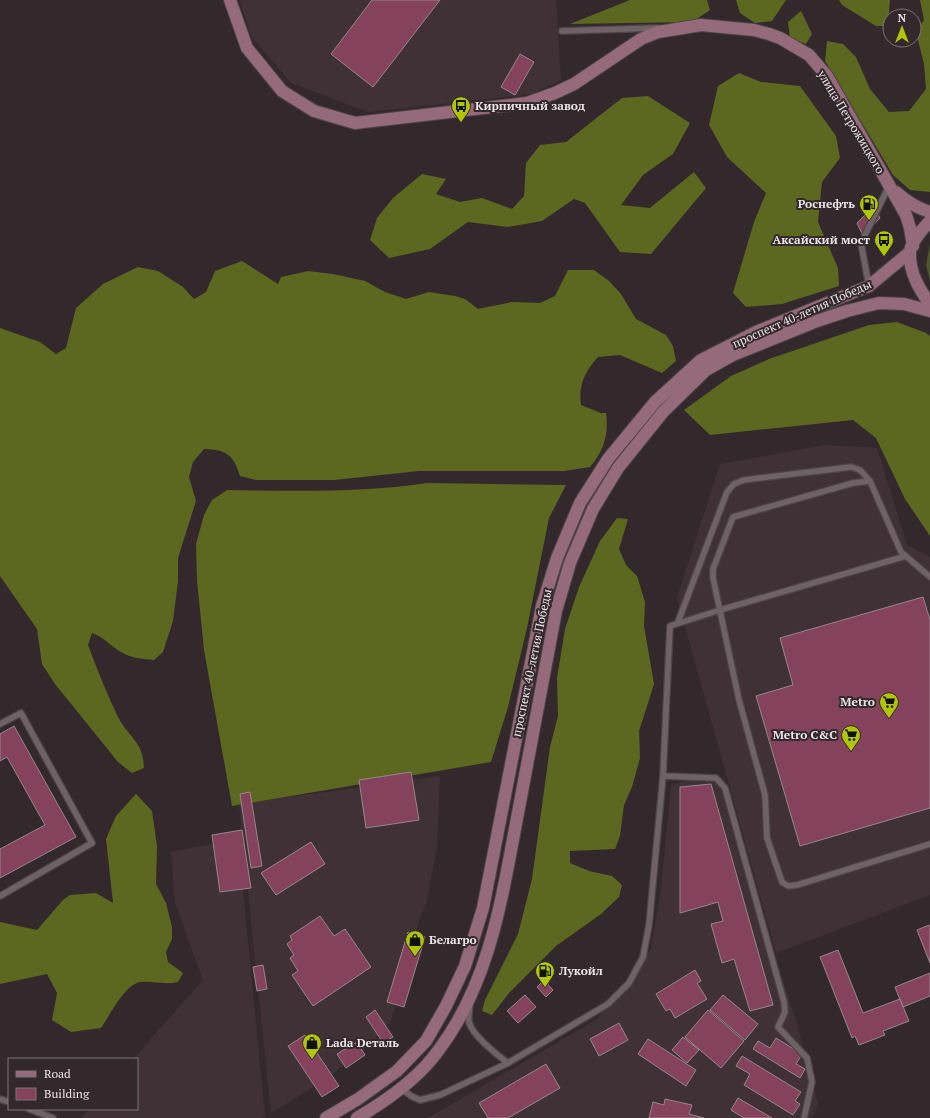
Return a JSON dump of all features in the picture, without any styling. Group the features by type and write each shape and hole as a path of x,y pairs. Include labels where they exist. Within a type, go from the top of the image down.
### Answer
{"main road":[{"name":"улица Петрожицкого","path":"230,0 247,48 282,91 314,111 356,123 527,103 555,93 574,84 641,39 658,32 701,25 754,30 780,38 809,55 827,76 906,215 910,228 912,270 918,286 930,304"},
{"name":"улица Петрожицкого","path":"889,186 906,201 920,209 930,212"},
{"name":"проспект 40-летия Победы","path":"326,1118 358,1099 390,1076 426,1041 446,1006 465,966 483,908 542,606 557,558 580,502 608,459 655,402 701,360 756,332 870,286 912,249 930,221"},
{"name":"проспект 40-летия Победы","path":"357,1118 401,1088 438,1052 461,1016 481,974 499,912 556,611 570,563 593,509 618,468 663,412 706,370 733,355 817,321 847,311 879,303 904,304 930,311"},
{"path":"390,1076 401,1088"}],"lane":[{"path":"562,31 677,29"},
{"path":"870,286 861,243 889,186"},
{"path":"678,622 726,492 734,484 744,480 851,467 860,470 870,481 901,552 930,577"},
{"path":"870,481 853,483 733,517 712,572 739,700 765,795 767,838 782,882 788,886 797,885 930,844"},
{"path":"401,1088 411,1096 420,1100 440,1095 508,1063 608,1004 629,983 643,957 649,925 663,776 670,626 678,622 906,556"},
{"path":"0,724 21,713 92,843 0,896"},
{"path":"663,776 716,778 725,788 784,1002 785,1012 778,1027 808,1058 812,1082 804,1118"},
{"path":"470,997 470,1022 476,1034 495,1053 508,1063"},
{"path":"32,1110 52,1118"}],"shaded area":[{"path":"240,0 556,0 561,80 532,94 368,112 291,83 251,36"},
{"path":"825,445 877,448 907,545 930,557 930,895 776,953 677,598 720,464"},
{"path":"703,774 722,788 796,1021 818,1104 812,1118 428,1118 597,1019 651,949 661,889 671,786"},
{"path":"440,776 437,845 427,901 419,920 398,999 390,1022 371,1043 325,1080 271,1113 239,804"},
{"path":"238,839 265,1116 261,1118 81,1118 88,1110 138,1110 138,1058 134,1058 203,980 175,903 171,852"}],"green space":[{"path":"630,0 707,0 710,10 692,22 570,24"},
{"path":"736,0 786,0 772,21 755,23 740,13"},
{"path":"839,0 890,0 889,8 882,8 882,26 876,26 842,5"},
{"path":"920,0 930,0 930,192 910,190 893,175 825,61 827,41 843,44 856,57 870,89 889,112 909,111 926,89 924,64 920,48 922,48 922,23 924,20"},
{"path":"801,11 812,34 806,44 790,38 788,22"},
{"path":"739,73 761,82 800,86 836,136 840,158 822,182 818,222 838,268 839,286 782,304 746,307 733,293 754,222 766,193 727,157 709,125 718,86"},
{"path":"648,96 690,123 673,154 643,175 621,205 650,208 694,172 706,188 651,254 620,252 585,203 574,199 542,221 508,227 468,222 430,249 389,258 370,240 377,218 393,198 422,174 446,179 436,194 460,202 482,198 512,209 524,196 526,163 540,145 566,142 622,98"},
{"path":"930,243 930,281 926,265"},
{"path":"242,261 278,284 281,277 308,271 333,274 365,281 385,292 406,299 429,292 455,296 465,299 478,309 512,302 540,303 555,296 568,270 594,270 609,281 621,294 636,319 666,335 673,346 676,361 662,373 620,355 598,357 593,362 586,373 582,385 580,398 581,405 601,413 606,413 607,428 599,455 590,467 564,471 419,471 334,480 256,480 240,476 232,458 224,452 204,449 193,462 189,477 196,501 178,558 178,581 173,621 163,652 154,660 133,657 121,652 92,633 88,645 118,717 135,740 141,752 144,768 132,773 118,762 55,684 42,664 37,629 0,576 0,328 40,342 56,354 66,348 76,308 103,284 138,267 158,271 183,287 194,299 206,292 215,271"},
{"path":"897,322 930,336 930,536 905,499 876,438 853,420 710,435 684,410 731,376 769,359 869,325"},
{"path":"427,483 566,485 549,518 527,628 508,707 491,762 232,806 204,650 197,580 196,544 204,515 212,500 227,490 352,490"},
{"path":"617,518 628,519 619,549 626,565 637,576 645,602 644,626 654,684 639,731 640,758 632,787 624,805 620,836 615,849 570,851 570,863 589,871 612,876 622,885 619,897 601,914 556,946 509,993 492,1015 482,1011 485,1000 518,934 532,879 550,747 558,716 557,678 565,629 579,587 600,541"},
{"path":"136,794 152,811 157,846 156,884 166,903 172,927 172,939 166,952 168,962 183,973 178,982 141,982 135,984 123,994 101,1028 71,1032 52,1020 57,993 47,974 0,984 0,922 37,930 63,900 70,895 96,893 113,903 106,839 116,816"}],"building":[{"path":"372,0 440,0 373,87 331,54"},
{"path":"520,54 534,62 515,95 501,87"},
{"name":"Роснефть","path":"874,206 880,218 863,236 857,223"},
{"name":"Metro C&C","path":"923,597 930,620 930,808 800,846 756,696 793,685 780,638"},
{"path":"14,726 76,837 0,878 0,849 45,825 7,757 0,761 0,734"},
{"path":"411,772 419,820 366,828 359,780"},
{"path":"711,784 773,1005 750,1011 734,959 722,963 711,924 723,921 718,902 680,913 680,787"},
{"path":"250,792 262,866 251,868 240,794"},
{"path":"242,830 251,888 220,892 212,835"},
{"path":"311,842 325,864 276,895 261,873"},
{"path":"320,916 334,936 345,929 371,967 313,1006 292,975 298,971 290,958 294,955 287,944 292,940 290,936"},
{"path":"929,925 930,927 930,963 917,930"},
{"path":"408,932 425,937 404,1007 387,1002"},
{"path":"838,950 863,1013 900,999 909,1021 883,1031 885,1035 859,1045 855,1036 852,1038 820,957"},
{"path":"263,965 267,989 257,991 253,967"},
{"path":"695,970 701,981 697,983 707,999 675,1018 670,1009 666,1011 656,994"},
{"path":"930,973 930,996 903,1007 895,987"},
{"name":"Лукойл","path":"544,980 553,990 546,997 537,987"},
{"path":"525,995 536,1007 518,1023 507,1011"},
{"path":"723,995 758,1024 745,1040 710,1010"},
{"path":"375,1010 393,1037 383,1043 366,1017"},
{"path":"708,1010 744,1041 721,1068 685,1037"},
{"path":"619,1023 628,1040 599,1056 590,1039"},
{"path":"305,1035 339,1086 322,1097 288,1046"},
{"path":"683,1037 699,1050 687,1063 672,1050"},
{"path":"776,1038 802,1054 796,1064 805,1069 800,1078 753,1049 758,1041 770,1048"},
{"path":"648,1039 696,1070 686,1086 638,1054"},
{"path":"357,1042 365,1055 346,1068 337,1054"},
{"path":"742,1056 801,1092 795,1101 800,1104 793,1115 744,1085 750,1074 736,1066"},
{"path":"546,1064 560,1088 508,1118 488,1118 479,1103"},
{"path":"738,1098 772,1118 744,1118 731,1110"},
{"path":"665,1099 692,1105 689,1114 704,1118 649,1118 653,1102 664,1105"}],"place":[{"name":"Кирпичный завод","path":"461,123"},
{"name":"Роснефть","path":"869,221"},
{"name":"Аксайский мост","path":"884,257"},
{"name":"Metro","path":"889,719"},
{"name":"Metro C&C","path":"851,752"},
{"name":"Белагро","path":"415,957"},
{"name":"Лукойл","path":"545,988"},
{"name":"Lada Dеталь","path":"312,1060"}]}
